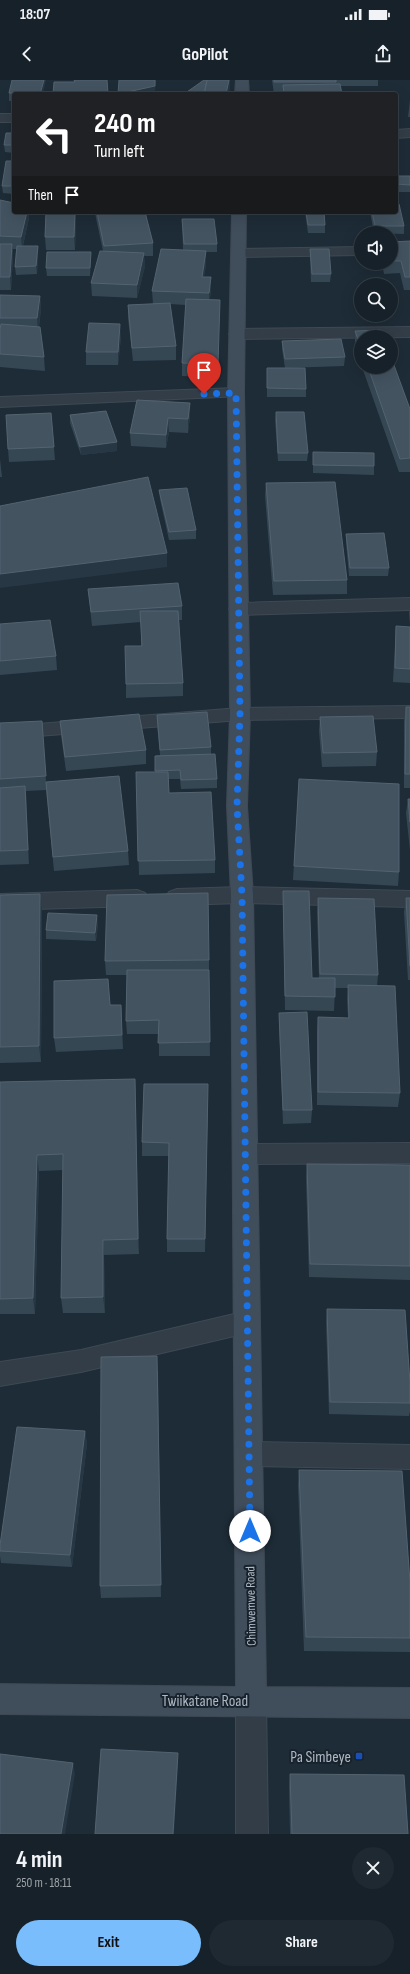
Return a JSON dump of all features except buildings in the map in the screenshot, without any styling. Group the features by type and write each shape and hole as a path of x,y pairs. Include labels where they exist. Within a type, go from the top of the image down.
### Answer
{"main road":[{"path":"242,80 242,92"},
{"name":"Chimwemwe Road","path":"239,214 236,393 240,714 237,806 242,895 251,1701"},
{"name":"Twiikatane Road","path":"0,1699 410,1703"}],"street":[{"path":"0,118 12,118"},
{"path":"398,134 410,134"},
{"path":"238,253 354,251"},
{"path":"237,334 410,332"},
{"path":"0,402 236,393"},
{"path":"238,609 410,604"},
{"path":"0,733 240,714 410,712"},
{"path":"0,902 242,895 410,899"},
{"path":"245,1154 410,1153"},
{"path":"0,1374 81,1361 247,1322"},
{"path":"249,1454 410,1457"},
{"name":"Chimwemwe Road","path":"251,1701 252,1834"}],"place":[{"name":"Pa Simbeye","path":"359,1756"}],"route":[{"path":"204,394 236,393 240,714 237,806 242,895 250,1531"}]}
